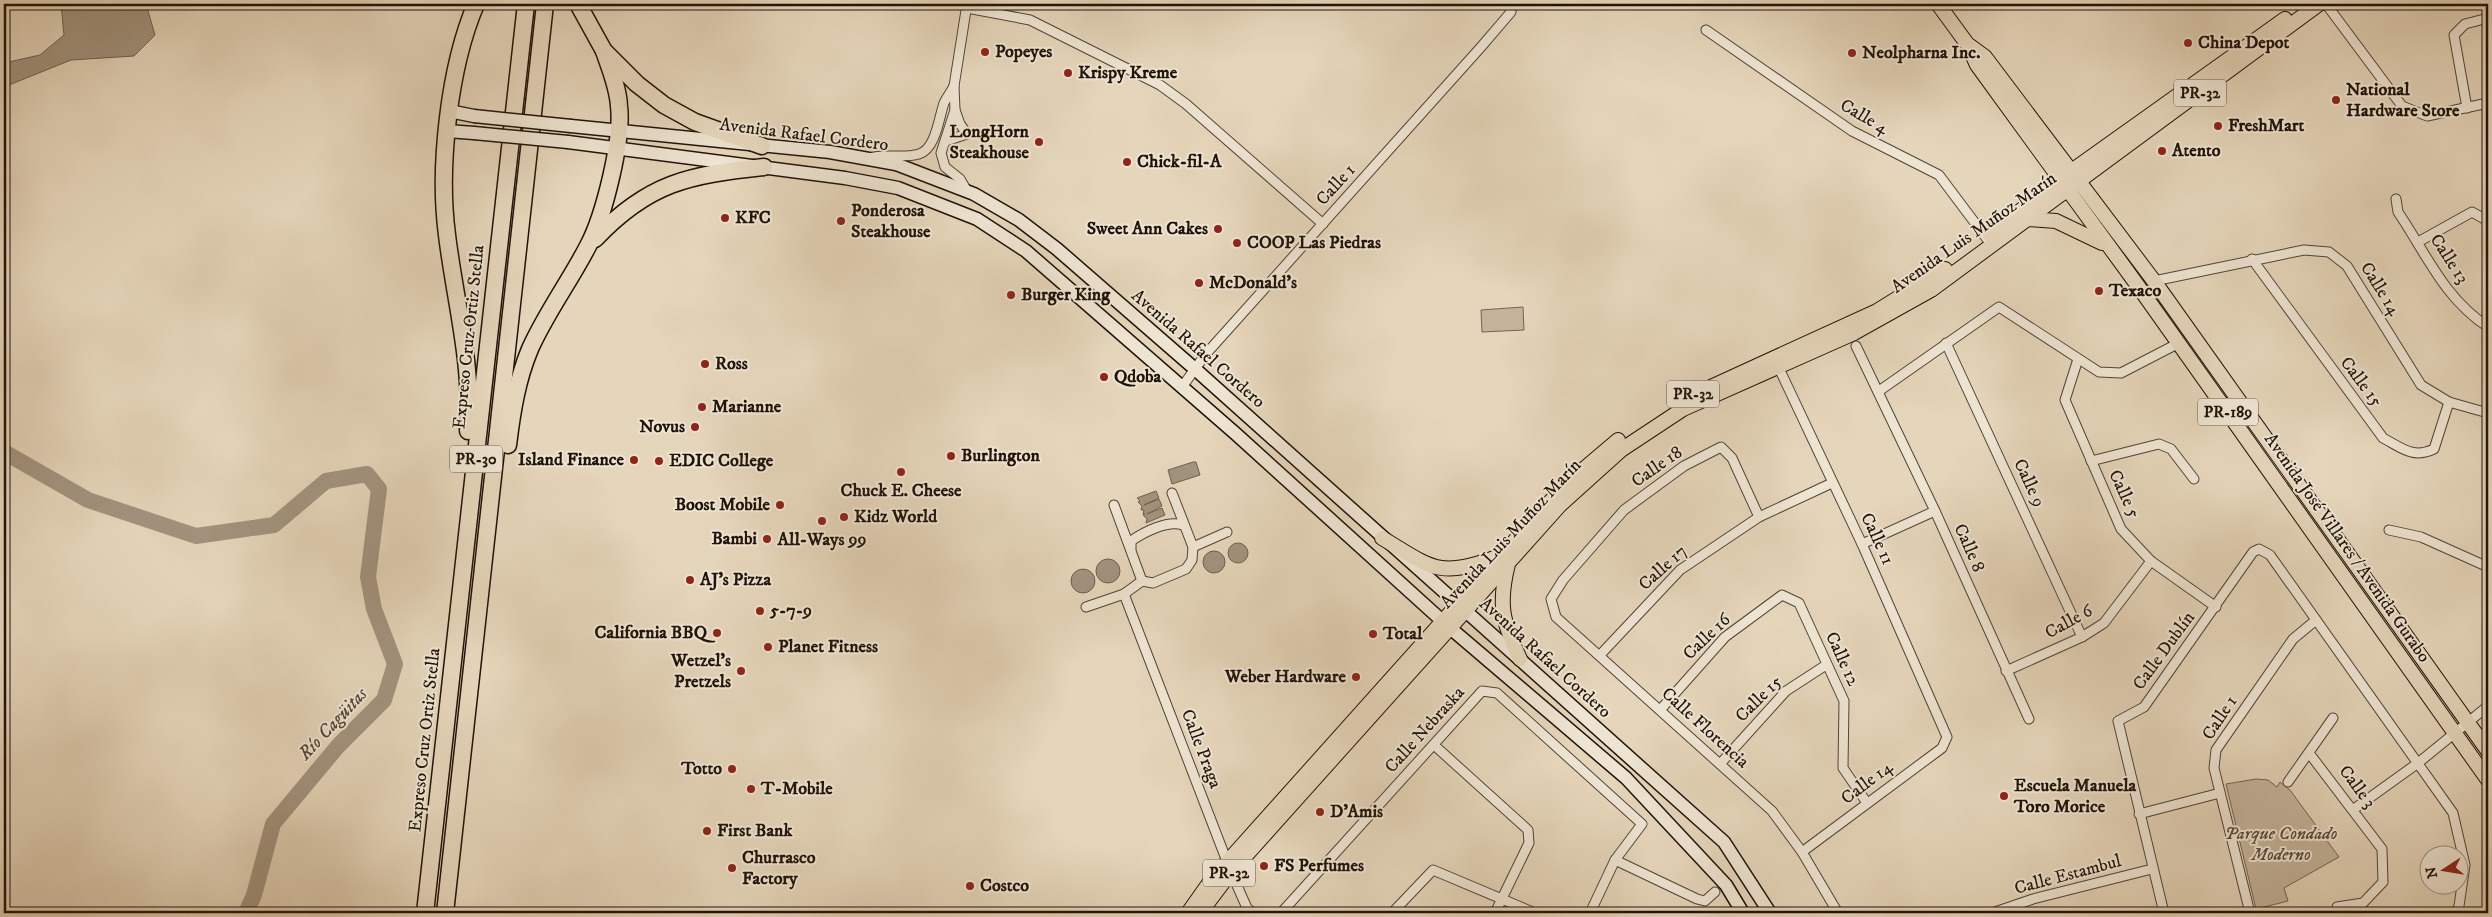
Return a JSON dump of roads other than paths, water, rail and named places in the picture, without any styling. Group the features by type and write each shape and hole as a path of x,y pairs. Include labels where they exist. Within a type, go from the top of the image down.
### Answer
{"highway":[{"path":"472,498 467,446 470,412 467,359 450,259 444,208 449,111 462,41 476,4"},
{"name":"Expreso Cruz Ortiz Stella","path":"425,913 526,4"},
{"name":"PR-30","path":"445,913 545,4"},
{"path":"491,502 506,454 521,373 543,323 589,246 606,198 616,149 620,120 617,90 604,52 578,4"},
{"path":"604,52 637,84 681,116 762,146"},
{"path":"589,246 631,205 653,192 678,181 701,175 764,167"}],"main road":[{"name":"Avenida José Villares / Avenida Gurabo","path":"1938,4 1968,45 1985,57 2044,146 2063,186 2179,343 2488,780"},
{"name":"Avenida Luis Muñoz Marín","path":"2097,161 2306,4"},
{"name":"Avenida Luis Muñoz Marín","path":"1989,242 2028,219 2075,176 2319,4"},
{"name":"Avenida Rafael Cordero","path":"449,111 474,116 868,158 896,164 967,191 1019,220 1050,243 1195,369 1724,842 1770,913"},
{"name":"Avenida Rafael Cordero","path":"447,131 568,142 846,178 898,188 977,219 1026,250 1446,624 1626,778 1726,884 1743,913"},
{"name":"Avenida José Villares / Avenida Gurabo","path":"2044,146 2075,176 2154,280 2488,751"},
{"path":"2039,198 2046,178 2044,146 2070,155 2097,161 2093,183 2103,213"},
{"name":"Avenida Luis Muñoz Marín","path":"1200,913 1229,867 1504,558 1578,487 1636,438 1683,409 1776,362 1854,333 1932,290 2039,198 2063,186"},
{"path":"2028,219 2056,221 2106,245"},
{"path":"1382,538 1426,564 1446,570 1468,567 1504,558 1501,600 1510,637 1520,658"},
{"name":"Avenida Luis Muñoz Marín","path":"1188,913 1212,879 1229,867"}],"street":[{"name":"Calle 1","path":"1182,387 1195,369 1481,48 1511,12 1511,4"},
{"path":"2326,4 2402,106 2427,116 2488,104"},
{"path":"946,140 967,134 960,124 955,110 954,86 967,6 1030,20 1160,85 1186,104 1323,224"},
{"path":"2467,108 2454,35 2465,24 2488,18"},
{"name":"Calle 4","path":"1706,30 1852,131 1939,175 1989,242"},
{"path":"868,158 882,154 899,157 922,154 929,147 945,101 954,86"},
{"path":"955,110 941,153 945,167 960,180 967,191"},
{"name":"Calle 13","path":"2396,199 2398,212 2446,289 2468,314 2488,327"},
{"path":"2418,242 2472,212 2488,221"},
{"name":"Calle 14","path":"2154,280 2304,250 2329,252 2347,266 2420,385 2449,402 2488,413"},
{"name":"Calle 15","path":"2252,259 2383,438 2411,453 2422,455 2434,449 2449,402"},
{"path":"1879,391 1999,307 2099,372 2121,374 2179,343"},
{"name":"Calle 9","path":"1946,343 2082,637"},
{"name":"Calle 8","path":"1856,346 1879,391 2029,719"},
{"name":"Calle 5","path":"2078,359 2065,400 2121,529 2151,561 2216,607"},
{"name":"Calle 11","path":"1776,362 1862,544 1947,737"},
{"path":"2091,461 2159,444 2171,449 2194,479"},
{"name":"Calle 18","path":"1563,580 1624,510 1684,466 1721,447 1732,458 1759,516"},
{"name":"Calle 17","path":"1600,655 1680,570 1759,516 1832,483"},
{"path":"1086,607 1124,594 1142,581 1153,583 1186,569 1192,560 1193,546 1183,525 1172,492"},
{"path":"1114,505 1142,581"},
{"path":"1862,544 1934,511"},
{"path":"1130,550 1131,541 1139,536 1174,522 1183,525"},
{"path":"2389,530 2421,537 2488,567"},
{"path":"1193,546 1227,532"},
{"name":"Calle Dublín","path":"2164,913 2152,870 2118,721 2144,707 2253,552 2259,549 2270,555 2316,620"},
{"name":"Calle 6","path":"2006,671 2082,637 2104,623 2151,561"},
{"name":"Calle Florencia","path":"1563,580 1551,599 1556,617 1772,811 1802,852 1838,913"},
{"name":"Calle Praga","path":"1124,594 1229,867 1247,908 1253,913"},
{"name":"Calle 12","path":"1782,595 1799,603 1844,701 1843,768 1867,803"},
{"name":"Calle 16","path":"1661,710 1725,637 1782,595"},
{"name":"Calle 1","path":"2250,913 2214,768 2216,750 2293,639 2316,620"},
{"path":"2316,620 2453,813 2465,865 2459,906 2456,913"},
{"name":"Calle 15","path":"1720,764 1786,691 1826,664"},
{"name":"Calle Nebraska","path":"1281,913 1482,691 1497,693 1642,824 1615,860"},
{"path":"2354,809 2418,763 2488,706"},
{"path":"2288,782 2333,718"},
{"name":"Calle 14","path":"1802,852 1942,748 1947,737"},
{"path":"1434,745 1528,830 1529,842 1495,913"},
{"name":"Calle 3","path":"2310,752 2382,849 2383,882 2363,903 2337,907"},
{"path":"2139,814 2220,793"},
{"path":"1590,913 1615,860 1697,899 1705,901 1715,892"},
{"path":"1392,913 1433,870 1535,913"},
{"name":"Calle Estambul","path":"1992,913 2033,899 2152,870"}],"waterway":[{"name":"Río Cagüitas","path":"4,452 88,500 196,536 274,525 326,481 367,474 379,489 368,577 374,609 395,664 384,700 338,746 273,824 254,895 246,913"}],"place":[{"name":"China Depot","path":"2188,43"},
{"name":"Popeyes","path":"985,52"},
{"name":"Neolpharna Inc.","path":"1852,53"},
{"name":"Krispy Kreme","path":"1068,73"},
{"name":"National Hardware Store","path":"2336,100"},
{"name":"FreshMart","path":"2218,126"},
{"name":"LongHorn Steakhouse","path":"1039,142"},
{"name":"Atento","path":"2162,151"},
{"name":"Chick-fil-A","path":"1127,162"},
{"name":"KFC","path":"725,218"},
{"name":"Ponderosa Steakhouse","path":"841,221"},
{"name":"Sweet Ann Cakes","path":"1218,229"},
{"name":"COOP Las Piedras","path":"1237,243"},
{"name":"McDonald's","path":"1199,283"},
{"name":"Texaco","path":"2099,291"},
{"name":"Burger King","path":"1011,295"},
{"name":"Ross","path":"705,364"},
{"name":"Qdoba","path":"1104,377"},
{"name":"Marianne","path":"702,407"},
{"name":"Novus","path":"695,427"},
{"name":"Burlington","path":"951,456"},
{"name":"Island Finance","path":"634,460"},
{"name":"EDIC College","path":"659,461"},
{"name":"Chuck E. Cheese","path":"901,472"},
{"name":"Boost Mobile","path":"780,505"},
{"name":"Kidz World","path":"844,517"},
{"name":"All-Ways 99","path":"822,521"},
{"name":"Bambi","path":"767,539"},
{"name":"AJ's Pizza","path":"690,580"},
{"name":"5-7-9","path":"760,611"},
{"name":"California BBQ","path":"717,633"},
{"name":"Total","path":"1373,634"},
{"name":"Planet Fitness","path":"768,647"},
{"name":"Wetzel's Pretzels","path":"741,671"},
{"name":"Weber Hardware","path":"1356,677"},
{"name":"Totto","path":"732,769"},
{"name":"T-Mobile","path":"751,789"},
{"name":"Escuela Manuela Toro Morice","path":"2004,796"},
{"name":"D'Amis","path":"1320,812"},
{"name":"First Bank","path":"707,831"},
{"name":"FS Perfumes","path":"1264,866"},
{"name":"Churrasco Factory","path":"732,868"},
{"name":"Costco","path":"970,886"}],"park label":[{"name":"Parque Condado Moderno","path":"2281,844"}]}
